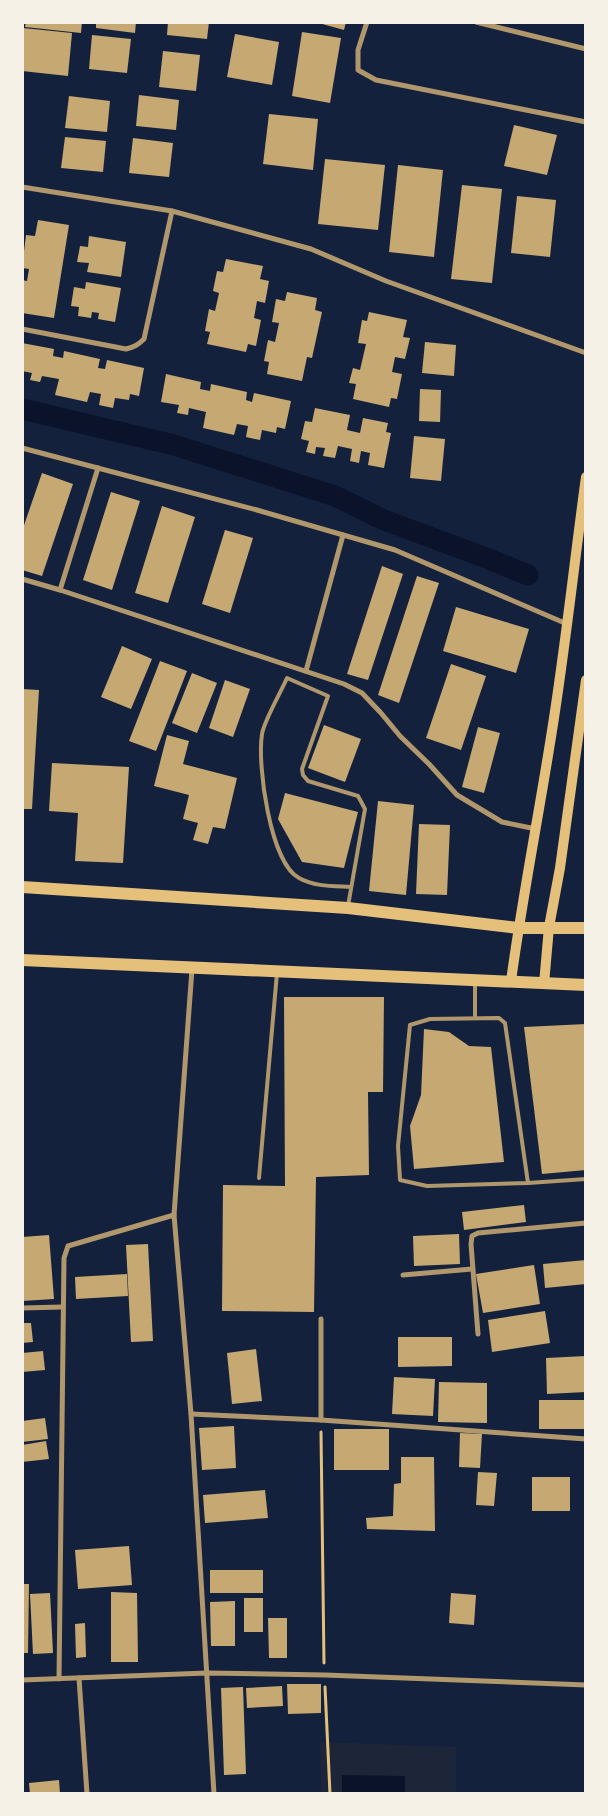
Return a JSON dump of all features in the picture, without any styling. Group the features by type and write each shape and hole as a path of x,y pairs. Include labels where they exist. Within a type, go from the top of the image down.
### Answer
{"main road":[{"path":"511,982 518,928 536,829 568,624 586,477"},
{"path":"544,984 549,927 560,868 586,680"},
{"path":"22,887 348,908 518,928 586,928"},
{"path":"22,960 277,973 586,985"}],"street":[{"path":"367,22 358,50 358,70 376,80 586,122"},
{"path":"476,22 586,49"},
{"path":"22,187 172,211 311,249 386,281 586,354"},
{"path":"22,329 126,349 139,344 144,339 172,211"},
{"path":"22,448 257,510 395,550 568,624"},
{"path":"60,590 98,468"},
{"path":"306,672 343,535"},
{"path":"22,579 344,684 362,693 400,736 458,795 502,822 536,829"},
{"path":"192,969 174,1215 191,1414 214,1794"},
{"path":"59,1679 64,1258 68,1246 174,1215"},
{"path":"478,1334 472,1268 472,1236 478,1233 586,1223"},
{"path":"403,1275 472,1268"},
{"path":"22,1308 62,1307"},
{"path":"321,1319 321,1420"},
{"path":"191,1414 321,1420 586,1439"},
{"path":"22,1680 207,1673 325,1675 586,1685"},
{"path":"79,1678 87,1794"}],"lane":[{"path":"348,908 365,809 358,796 308,781 303,775 302,769 328,696 287,678 262,732 260,760 271,828 283,860 297,878 318,885 351,887"},
{"path":"258,1178 277,973"},
{"path":"474,980 475,1018"},
{"path":"528,1183 505,1023 499,1018 475,1018 430,1019 410,1025 398,1146 400,1180 427,1186 528,1183 586,1179"}],"path":[{"path":"321,1420 325,1675 330,1794"}],"shaded area":[{"path":"320,1742 456,1747 456,1793 321,1793"},
{"path":"342,1775 405,1776 405,1793 342,1793"}],"building":[{"path":"26,22 82,22 81,33 25,27"},
{"path":"96,22 136,22 135,33 96,28"},
{"path":"168,22 209,22 207,39 167,35"},
{"path":"315,22 346,22 344,30"},
{"path":"23,28 72,33 68,76 22,71"},
{"path":"302,32 341,38 330,103 292,96"},
{"path":"235,34 279,42 272,85 227,77"},
{"path":"92,35 131,39 127,73 89,69"},
{"path":"163,51 200,55 196,91 159,87"},
{"path":"139,95 179,100 176,130 136,126"},
{"path":"69,96 110,101 107,132 65,128"},
{"path":"269,114 318,119 313,170 263,164"},
{"path":"514,125 557,135 547,175 504,166"},
{"path":"65,137 106,141 103,172 61,168"},
{"path":"133,138 173,143 169,177 129,173"},
{"path":"325,159 385,165 378,230 318,224"},
{"path":"398,165 443,170 434,257 389,252"},
{"path":"462,185 502,189 492,283 451,279"},
{"path":"517,196 556,200 550,257 511,253"},
{"path":"38,220 69,225 54,318 22,313 22,280 27,281 29,269 22,268 26,235 35,236"},
{"path":"89,236 126,242 121,277 87,272 89,263 77,262 80,246 88,247"},
{"path":"226,259 263,266 260,279 269,281 265,303 257,301 254,318 261,320 256,346 248,344 246,352 207,344 210,332 205,331 209,309 215,311 219,293 213,291 217,271 223,272"},
{"path":"86,282 121,288 115,322 98,319 99,313 92,312 91,318 78,316 79,307 71,306 74,287 85,289"},
{"path":"287,292 317,298 315,310 322,312 312,358 307,357 302,381 267,374 269,362 264,361 268,340 275,342 279,323 272,322 276,299 285,301"},
{"path":"369,312 407,320 403,337 410,338 405,359 395,357 392,372 402,374 397,399 391,398 389,407 353,399 356,384 349,383 353,368 360,370 366,344 358,343 362,320 367,321"},
{"path":"425,342 456,345 454,376 422,373"},
{"path":"22,343 54,349 53,356 63,358 64,351 100,359 98,368 105,369 107,360 144,368 139,396 130,394 129,400 115,398 113,408 99,405 101,394 90,392 87,402 55,395 59,379 42,376 40,382 30,380 32,373 22,371"},
{"path":"166,374 201,382 200,389 210,391 211,384 247,392 246,400 252,402 254,393 291,401 285,429 277,427 276,433 262,430 260,440 246,437 248,426 237,424 234,435 203,428 206,412 189,408 188,415 177,413 179,405 161,402"},
{"path":"420,389 441,390 440,422 419,421"},
{"path":"315,408 350,415 347,430 360,433 363,418 388,423 386,432 391,433 384,468 368,465 370,453 361,451 359,463 350,461 352,449 338,446 335,458 323,456 325,448 316,447 315,454 306,452 309,441 301,439 305,421 312,422"},
{"path":"414,436 445,439 441,481 410,478"},
{"path":"42,473 73,484 42,576 22,570 22,531"},
{"path":"111,492 140,501 112,590 83,580"},
{"path":"162,506 195,517 168,603 135,593"},
{"path":"225,530 253,538 230,613 202,604"},
{"path":"382,566 403,574 368,680 347,674"},
{"path":"417,576 439,583 399,703 378,695"},
{"path":"456,607 529,629 516,673 443,651"},
{"path":"122,646 152,659 131,709 101,697"},
{"path":"160,661 187,671 156,751 129,741"},
{"path":"451,664 486,676 461,750 426,738"},
{"path":"192,673 217,683 197,733 172,723"},
{"path":"225,680 250,689 233,737 209,728"},
{"path":"22,689 39,690 32,809 22,809"},
{"path":"324,725 361,739 345,782 308,768"},
{"path":"478,727 500,733 484,793 462,787"},
{"path":"167,735 189,741 183,764 237,778 225,829 213,827 208,844 193,840 198,823 183,819 189,795 154,786"},
{"path":"52,763 129,767 123,863 75,861 78,813 49,811"},
{"path":"285,793 358,812 344,868 302,862 278,819"},
{"path":"378,801 414,805 406,895 369,891"},
{"path":"419,824 450,825 447,895 416,894"},
{"path":"284,997 384,997 383,1092 368,1092 369,1175 316,1177 314,1312 222,1311 223,1185 285,1186"},
{"path":"586,1024 586,1170 542,1174 524,1027"},
{"path":"424,1029 449,1032 469,1046 491,1047 504,1162 414,1169 410,1126 421,1095"},
{"path":"524,1205 526,1222 464,1230 462,1212"},
{"path":"459,1234 460,1264 414,1266 413,1236"},
{"path":"49,1235 54,1299 22,1301 22,1237"},
{"path":"148,1244 153,1341 131,1342 126,1245"},
{"path":"586,1260 586,1284 545,1288 543,1264"},
{"path":"534,1265 540,1304 483,1313 476,1274"},
{"path":"127,1274 128,1296 76,1299 75,1277"},
{"path":"545,1311 550,1343 492,1352 488,1320"},
{"path":"22,1323 31,1323 33,1342 22,1343"},
{"path":"398,1337 452,1337 452,1366 398,1367"},
{"path":"256,1349 262,1401 232,1404 227,1353"},
{"path":"43,1351 45,1370 22,1372 22,1353"},
{"path":"586,1356 586,1392 547,1394 546,1358"},
{"path":"394,1377 435,1379 433,1416 392,1414"},
{"path":"439,1382 487,1383 487,1423 438,1422"},
{"path":"539,1400 586,1400 586,1429 539,1429"},
{"path":"45,1418 48,1439 22,1442 22,1421"},
{"path":"234,1426 236,1468 202,1470 199,1428"},
{"path":"334,1429 389,1429 389,1470 334,1470"},
{"path":"460,1433 482,1434 480,1468 459,1467"},
{"path":"46,1441 49,1459 22,1462 22,1445"},
{"path":"401,1457 434,1457 435,1531 367,1529 366,1518 393,1516 394,1484 401,1483"},
{"path":"478,1472 497,1473 494,1506 476,1505"},
{"path":"532,1477 570,1477 570,1511 532,1511"},
{"path":"265,1490 268,1518 205,1523 203,1495"},
{"path":"129,1546 132,1585 78,1589 75,1550"},
{"path":"210,1570 263,1570 263,1593 210,1593"},
{"path":"22,1584 29,1584 28,1653 22,1653"},
{"path":"111,1592 137,1593 138,1662 111,1662"},
{"path":"50,1593 53,1653 33,1654 30,1594"},
{"path":"451,1593 476,1595 474,1625 449,1623"},
{"path":"244,1598 263,1598 263,1632 244,1632"},
{"path":"235,1601 235,1646 211,1646 210,1602"},
{"path":"268,1618 287,1618 287,1658 269,1658"},
{"path":"85,1623 86,1657 76,1658 75,1624"},
{"path":"287,1684 321,1684 321,1713 288,1714"},
{"path":"282,1686 283,1706 247,1708 246,1688"},
{"path":"243,1687 246,1774 224,1775 221,1688"},
{"path":"59,1780 60,1794 30,1794 29,1783"}],"waterway":[{"path":"22,409 174,445 335,496 384,520 528,575"}]}
